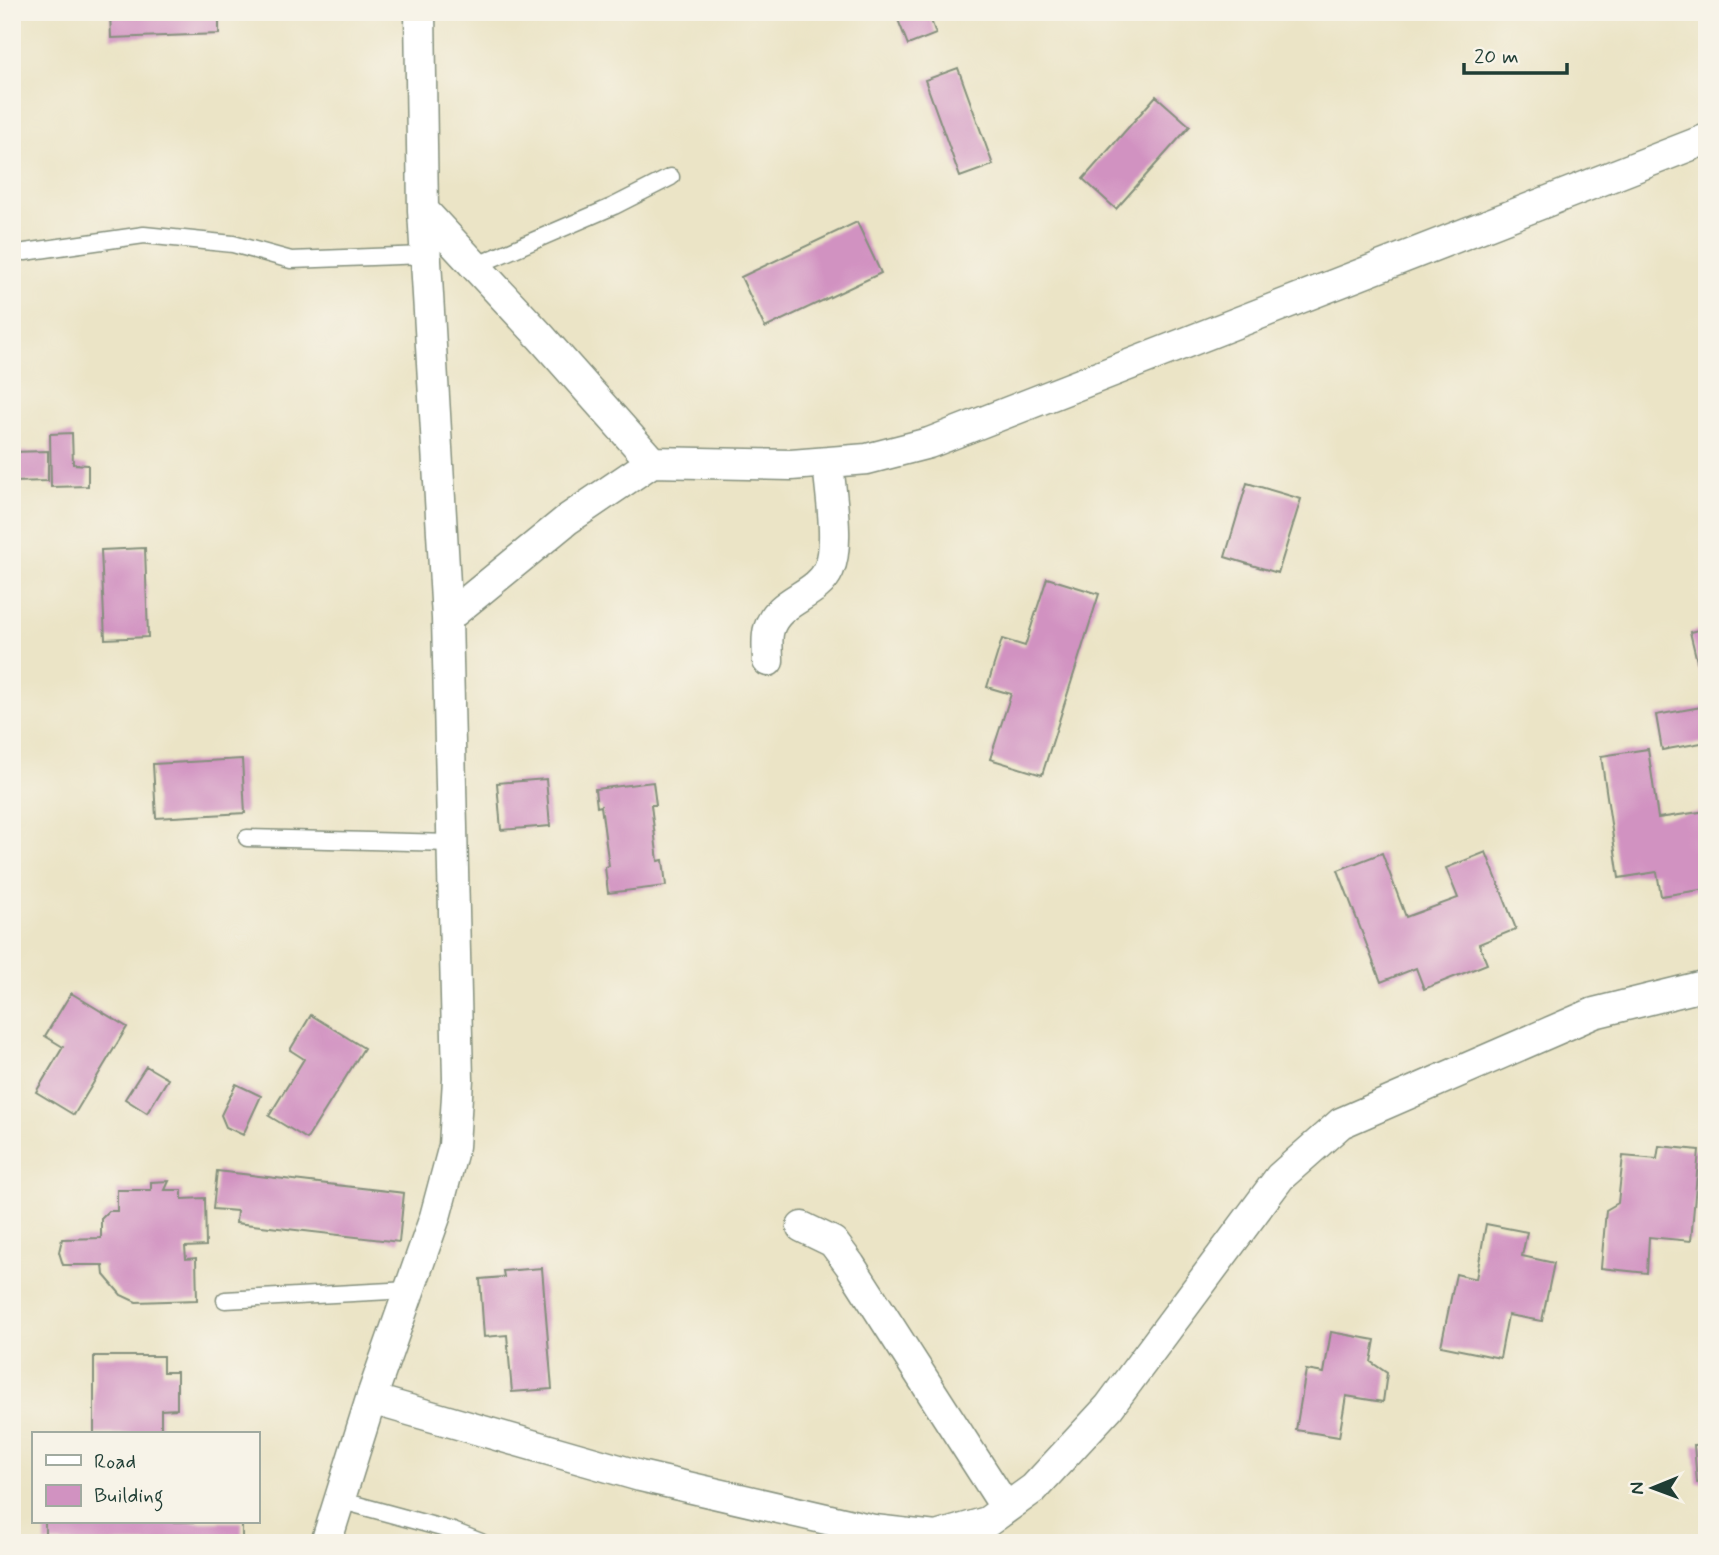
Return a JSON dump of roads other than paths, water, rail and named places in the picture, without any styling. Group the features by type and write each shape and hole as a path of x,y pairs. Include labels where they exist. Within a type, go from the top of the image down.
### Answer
{"street":[{"path":"326,1543 371,1399 435,1217 454,1146 458,1079 447,618 425,255 420,12"},
{"path":"447,618 568,519 652,462 791,465 867,459 929,443 1707,139"},
{"path":"423,210 652,462"},
{"path":"768,661 768,630 777,612 821,584 830,569 834,551 828,462"},
{"path":"371,1399 640,1476 874,1530 936,1536 987,1522 1034,1488 1109,1407 1280,1177 1341,1123 1594,1013 1707,985"},
{"path":"802,1227 833,1242 1006,1508"}],"lane":[{"path":"475,266 614,206 671,177"},
{"path":"25,252 144,235 233,244 291,260 425,255"},
{"path":"247,838 452,843"},
{"path":"225,1300 409,1290"},
{"path":"340,1500 453,1531 481,1542"}]}
